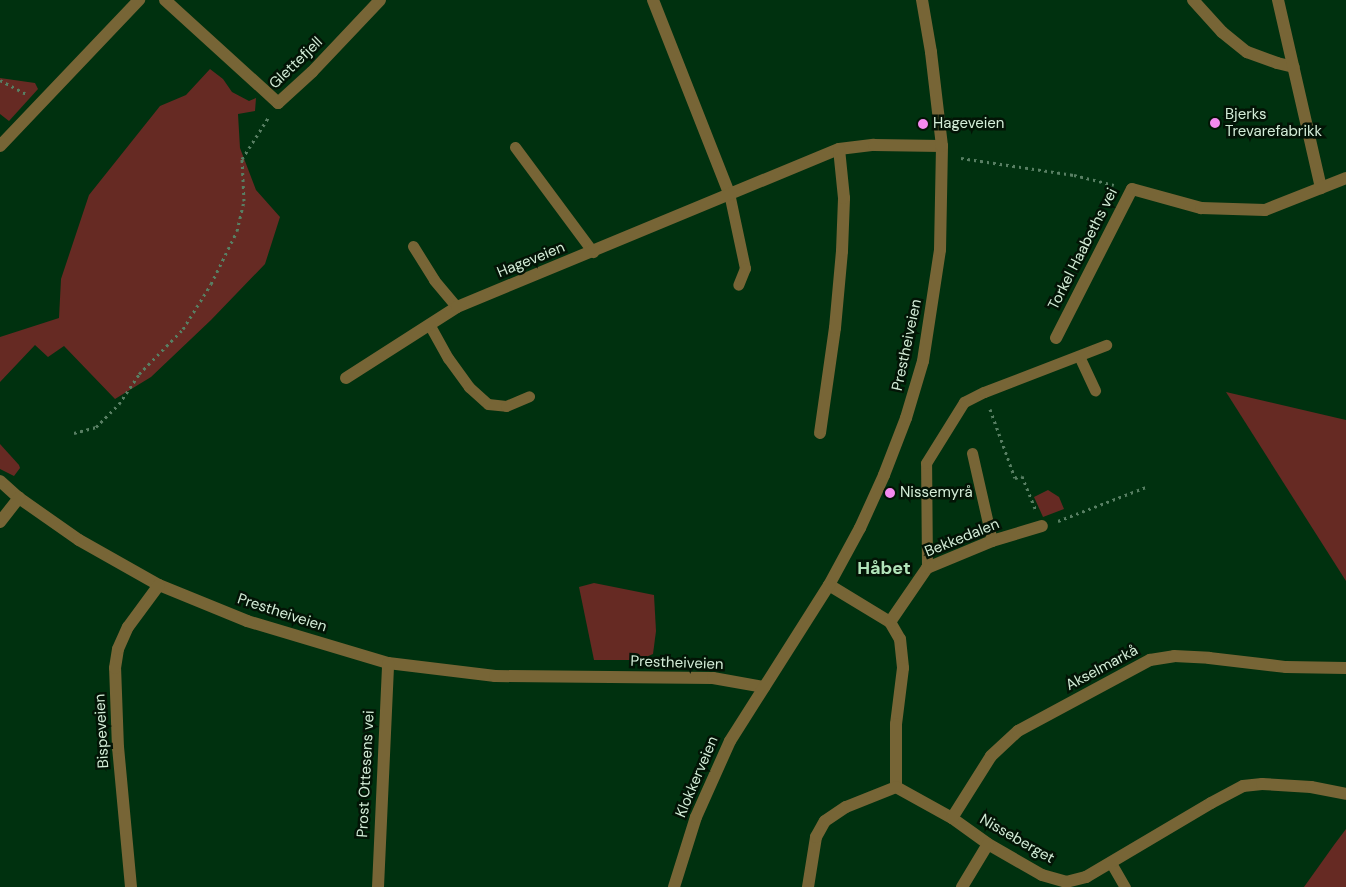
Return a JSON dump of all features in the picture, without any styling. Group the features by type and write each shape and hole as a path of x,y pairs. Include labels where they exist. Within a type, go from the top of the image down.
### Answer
{"street":[{"path":"0,146 139,0"},
{"name":"Glettefjell","path":"164,0 278,103 312,72 380,0"},
{"path":"653,0 729,193"},
{"name":"Prestheiveien","path":"0,481 19,498 78,540 159,585 247,621 388,663 495,676 713,678 764,687 829,585 884,475 906,418 923,361 940,250 942,146 931,52 922,0"},
{"path":"1193,0 1222,32 1247,52 1277,64 1294,67"},
{"path":"1278,0 1321,188"},
{"name":"Hageveien","path":"346,378 457,307 839,149 874,145 942,146"},
{"path":"820,433 835,328 842,251 844,198 839,149"},
{"name":"Torkel Haabeths vei","path":"1056,338 1132,190 1201,208 1265,210 1346,178"},
{"path":"0,522 19,498"},
{"name":"Bekkedalen","path":"890,622 927,568 992,542 1042,526"},
{"name":"Bispeveien","path":"131,887 118,748 115,668 118,649 128,627 159,585"},
{"path":"808,887 816,837 825,821 846,807 896,787 896,724 903,668 900,640 890,622 829,585"},
{"name":"Akselmarkå","path":"952,818 991,756 1018,731 1150,660 1174,656 1286,668 1346,668"},
{"name":"Prost Ottesens vei","path":"378,887 388,663"},
{"name":"Klokkerveien","path":"674,887 696,817 726,750 764,687"},
{"name":"Nisseberget","path":"896,787 952,818 988,844 1042,875 1066,882 1086,877 1112,863 1211,803 1243,786 1262,784 1311,787 1346,794"},
{"path":"962,887 988,844"}],"lane":[{"path":"515,147 592,252"},
{"path":"729,193 745,268 738,284"},
{"path":"412,246 434,280 457,307"},
{"path":"429,324 448,358 469,387 484,401 494,407 506,406 529,396"},
{"path":"927,568 926,463 964,402 984,392 1106,345"},
{"path":"1079,356 1095,390"},
{"path":"972,453 992,542"},
{"path":"1112,863 1125,887"}],"path":[{"path":"0,80 26,94 38,106"},
{"path":"74,434 96,427 120,404 139,374 183,329 212,284 237,232 244,201 242,159 278,103"},
{"path":"956,158 1074,175 1132,190"},
{"path":"984,392 1015,478 1022,476 1042,526 1146,487"}],"shaded area":[{"path":"210,69 223,79 232,92 249,101 256,98 255,111 238,114 240,148 256,190 280,217 265,264 211,320 151,377 115,399 64,346 48,357 35,345 0,382 0,337 59,318 61,279 89,195 160,106 186,95"},
{"path":"0,78 35,83 38,89 9,121 0,114"},
{"path":"1226,392 1346,420 1346,581 1304,515"},
{"path":"0,444 19,465 20,468 14,476 0,469"},
{"path":"1048,490 1059,497 1064,509 1043,517 1034,497"},
{"path":"594,583 654,595 656,631 653,654 639,660 594,660 579,587"},
{"path":"1346,829 1346,887 1304,887 1334,845"}],"place":[{"name":"Bjerks Trevarefabrikk","path":"1215,123"},
{"name":"Hageveien","path":"923,124"},
{"name":"Nissemyrå","path":"890,493"}],"district":[{"name":"Håbet","path":"884,568"}]}
